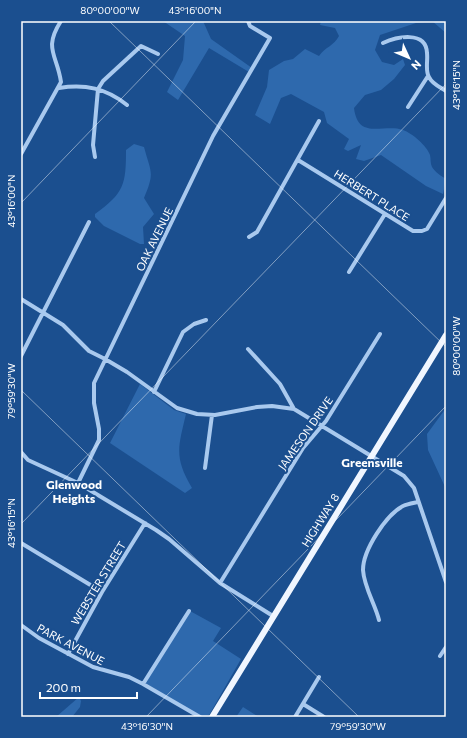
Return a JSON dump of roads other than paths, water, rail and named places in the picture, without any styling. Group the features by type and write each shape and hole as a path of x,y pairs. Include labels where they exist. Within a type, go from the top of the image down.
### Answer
{"main road":[{"name":"HIGHWAY 8","path":"212,717 446,335"}],"street":[{"path":"21,154 59,88 60,77 53,55 51,38 61,21"},
{"name":"OAK AVENUE","path":"78,482 99,440 93,391 94,383 213,136 270,38 250,26 248,21"},
{"path":"383,43 406,36 420,40 427,50 428,76 433,83 446,91"},
{"path":"95,157 93,146 98,89 103,81 142,46 158,54"},
{"path":"408,107 428,76"},
{"path":"59,88 83,86 98,89 111,94 127,105"},
{"path":"248,238 257,232 319,120"},
{"name":"HERBERT PLACE","path":"298,160 413,231 422,231 432,224 446,198"},
{"path":"349,272 386,214"},
{"path":"21,356 89,222"},
{"path":"21,299 63,325 89,351 105,359 177,408 197,414 212,415 257,407 272,406 294,409 404,476 414,488 446,582"},
{"path":"154,392 183,332 194,324 206,320"},
{"name":"JAMESON DRIVE","path":"220,583 303,448 326,421 380,334"},
{"path":"248,349 280,384 294,409"},
{"path":"205,468 212,415"},
{"path":"21,452 28,460 78,482 145,523 169,539 220,583 273,616"},
{"path":"379,620 363,570 365,556 375,536 395,513 404,506 418,502"},
{"name":"WEBSTER STREET","path":"68,654 102,592 145,523"},
{"path":"21,544 102,592"},
{"path":"143,684 189,611"},
{"name":"PARK AVENUE","path":"21,625 39,638 92,668 129,677 200,717"},
{"path":"440,656 446,647"},
{"path":"295,717 319,677"},
{"path":"303,704 324,717"}],"district":[{"name":"Greensville","path":"372,462"},
{"name":"Glenwood Heights","path":"74,491"}]}
